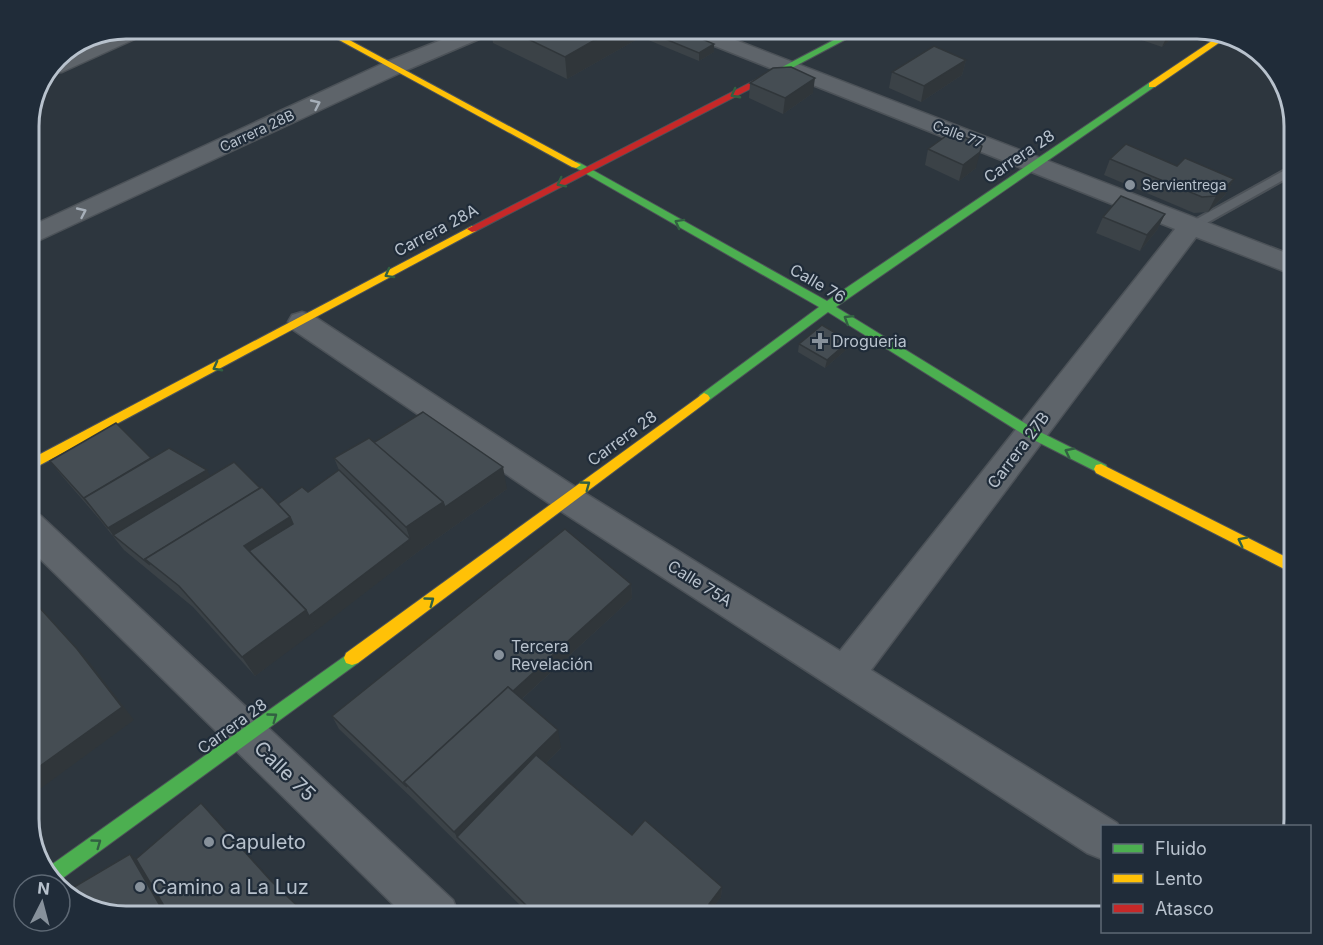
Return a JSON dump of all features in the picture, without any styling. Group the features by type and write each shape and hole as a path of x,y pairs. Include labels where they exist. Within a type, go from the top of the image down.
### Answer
{"street":[{"name":"Calle 76","path":"343,39 586,170 828,307 1031,433 1284,563"},
{"name":"Carrera 28B","path":"39,232 394,67 460,39"},
{"name":"Calle 77","path":"717,39 1284,262"},
{"name":"Carrera 28A","path":"39,461 586,170 840,39"},
{"path":"71,59 113,41"},
{"name":"Carrera 28","path":"58,872 248,735 828,307 1216,42"},
{"name":"Carrera 27B","path":"845,675 1191,226"},
{"name":"Calle 75A","path":"302,322 568,499 1101,837"},
{"name":"Calle 75","path":"39,536 427,906"}],"lane":[{"path":"1191,226 1284,175"}],"building":[{"path":"528,39 597,39 565,57"},
{"path":"665,39 702,39 714,44 699,53"},
{"path":"934,46 966,60 924,86 892,72"},
{"path":"791,67 815,78 785,98 750,83 773,68"},
{"path":"953,131 982,146 980,152 963,165 928,149"},
{"path":"1126,144 1177,166 1185,158 1234,179 1216,196 1202,197 1110,159"},
{"path":"1121,196 1165,214 1147,235 1103,217"},
{"path":"822,325 849,341 827,360 799,344"},
{"path":"423,412 503,467 445,507 443,502 373,443"},
{"path":"116,423 151,458 84,498 89,504 50,461"},
{"path":"369,438 443,502 406,527 334,458"},
{"path":"169,448 207,470 108,528 84,498"},
{"path":"234,462 260,488 145,559 150,565 113,535"},
{"path":"339,470 410,539 309,616 306,610 249,551 293,524 278,504 302,487 308,492"},
{"path":"262,487 290,517 244,546 306,610 242,657 179,586 145,559"},
{"path":"565,529 631,584 513,691 508,687 404,782 407,787 332,716"},
{"path":"39,607 77,649 122,707 39,767"},
{"path":"508,687 558,730 454,832 404,782"},
{"path":"536,755 632,835 645,820 722,887 709,904 712,906 527,906 457,837"},
{"name":"Capuleto","path":"201,803 271,881 297,906 164,906 136,859"},
{"path":"130,854 160,906 114,905 98,901 73,888"}],"traffic: fast":[{"path":"768,77 842,39"},
{"path":"704,398 860,283 1152,85"},
{"path":"576,165 828,307 1031,433 1101,469"},
{"path":"58,872 352,658"}],"traffic: slow":[{"path":"342,39 576,165"},
{"path":"1152,85 1216,42"},
{"path":"39,461 472,229"},
{"path":"352,658 704,398"},
{"path":"1101,469 1284,563"}],"traffic: jam":[{"path":"472,229 768,77"}],"place":[{"name":"Servientrega","path":"1130,185"},
{"name":"Drogueria","path":"820,341"},
{"name":"Tercera Revelación","path":"499,655"},
{"name":"Capuleto","path":"209,842"},
{"name":"Camino a La Luz","path":"140,887"}]}
